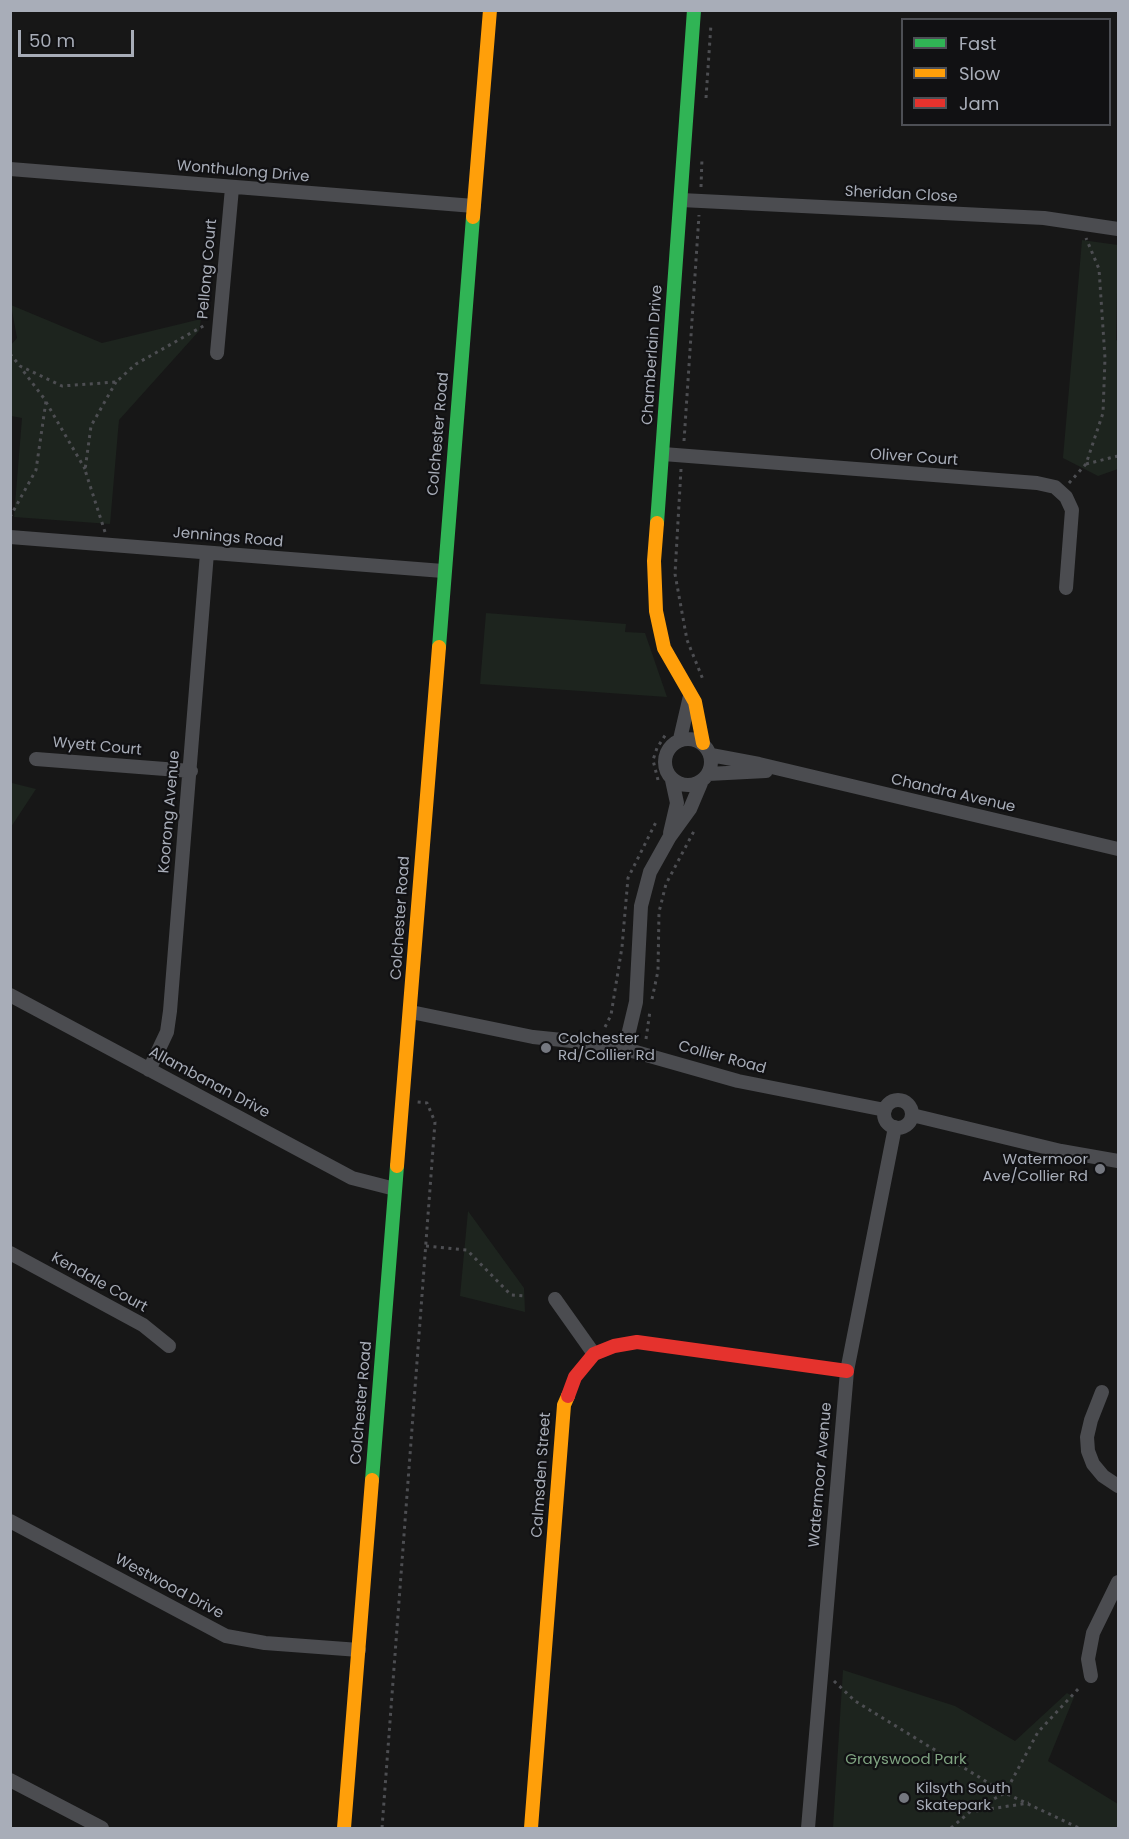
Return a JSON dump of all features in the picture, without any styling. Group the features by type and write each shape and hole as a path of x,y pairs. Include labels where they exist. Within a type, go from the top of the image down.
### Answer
{"main road":[{"name":"Colchester Road","path":"344,1828 411,1012 443,571 490,10"},
{"name":"Chamberlain Drive","path":"694,10 654,561 656,611 664,648 695,702 700,716 703,743"},
{"path":"594,1354 614,1346 637,1342 847,1371"},
{"name":"Calmsden Street","path":"531,1828 564,1405 575,1377 594,1354"}],"street":[{"name":"Wonthulong Drive","path":"10,169 474,206"},
{"name":"Pellong Court","path":"217,353 232,188"},
{"name":"Sheridan Close","path":"681,200 1044,219 1119,229"},
{"name":"Oliver Court","path":"663,454 1037,483 1055,487 1066,497 1072,510 1066,588"},
{"name":"Jennings Road","path":"10,537 443,571"},
{"name":"Koorong Avenue","path":"149,1070 167,1032 170,1011 207,553"},
{"path":"680,739 690,696"},
{"path":"625,1048 636,1002 641,906 650,872 669,838 690,810 705,779 711,755 703,743 687,738 672,744 665,757 665,765 672,780 677,803 669,838"},
{"name":"Chandra Avenue","path":"711,755 1119,849"},
{"name":"Wyett Court","path":"36,759 191,771"},
{"name":"Chandra Avenue","path":"705,779 780,771"},
{"path":"672,780 686,785 705,779"},
{"name":"Allambanan Drive","path":"10,995 352,1178 395,1189"},
{"name":"Collier Road","path":"411,1012 533,1037 625,1048 738,1081 885,1110"},
{"path":"900,1100 910,1108 912,1115 904,1126 895,1127 885,1119 885,1110 894,1101 900,1100"},
{"path":"912,1115 1061,1151 1119,1161"},
{"name":"Watermoor Avenue","path":"808,1828 847,1371 895,1127"},
{"name":"Kendale Court","path":"10,1253 142,1325 169,1346"},
{"path":"555,1299 594,1354"},
{"path":"1102,1392 1089,1428 1089,1451 1093,1464 1103,1476 1119,1486"},
{"name":"Westwood Drive","path":"10,1521 226,1636 265,1643 359,1650"},
{"path":"1091,1676 1088,1659 1093,1633 1119,1582"},
{"path":"10,1780 102,1828"}],"path":[{"path":"699,215 675,534 675,574 687,640 708,690"},
{"path":"1066,486 1086,464 1103,413 1104,358 1099,269 1082,225"},
{"path":"86,471 91,426 116,382 136,364 162,347 220,317"},
{"path":"10,354 46,401 86,471 97,513 111,545"},
{"path":"20,366 62,386 116,382"},
{"path":"10,517 36,470 46,401"},
{"path":"1086,464 1119,456"},
{"path":"646,1039 658,971 659,912 666,885 681,851 696,826"},
{"path":"382,1828 435,1122 427,1103"},
{"path":"426,1246 467,1250 511,1295 525,1296"},
{"path":"820,1670 855,1701 1005,1793 1030,1803 1069,1826 1079,1828"},
{"path":"951,1828 971,1811 1005,1793 1038,1732 1091,1676"},
{"path":"971,1811 1030,1803"}],"green space":[{"path":"1082,240 1118,245 1116,340 1118,341 1118,469 1098,476 1063,458"},
{"path":"11,305 102,343 201,319 199,331 119,420 110,524 14,517 22,418 11,416 11,345 17,338"},
{"path":"486,613 626,624 625,632 645,633 667,697 480,684"},
{"path":"10,779 12,783 36,789 11,827"},
{"path":"468,1211 524,1288 525,1312 460,1296"},
{"name":"Grayswood Park","path":"843,1670 955,1706 1015,1741 1067,1693 1074,1697 1048,1761 1118,1804 1118,1828 833,1828"}],"traffic: fast":[{"path":"657,523 694,10"},
{"path":"439,647 473,217"},
{"path":"372,1480 397,1166"}],"traffic: slow":[{"path":"473,217 490,10"},
{"path":"657,523 654,561 656,611 664,648 695,702 703,743"},
{"path":"397,1166 439,647"},
{"path":"531,1828 564,1405 568,1396"},
{"path":"344,1828 372,1480"}],"traffic: jam":[{"path":"568,1396 575,1377 594,1354 614,1346 637,1342 847,1371"}],"place":[{"name":"Colchester Rd/Collier Rd","path":"546,1048"},
{"name":"Watermoor Ave/Collier Rd","path":"1100,1169"},
{"name":"Kilsyth South Skatepark","path":"904,1798"}]}
